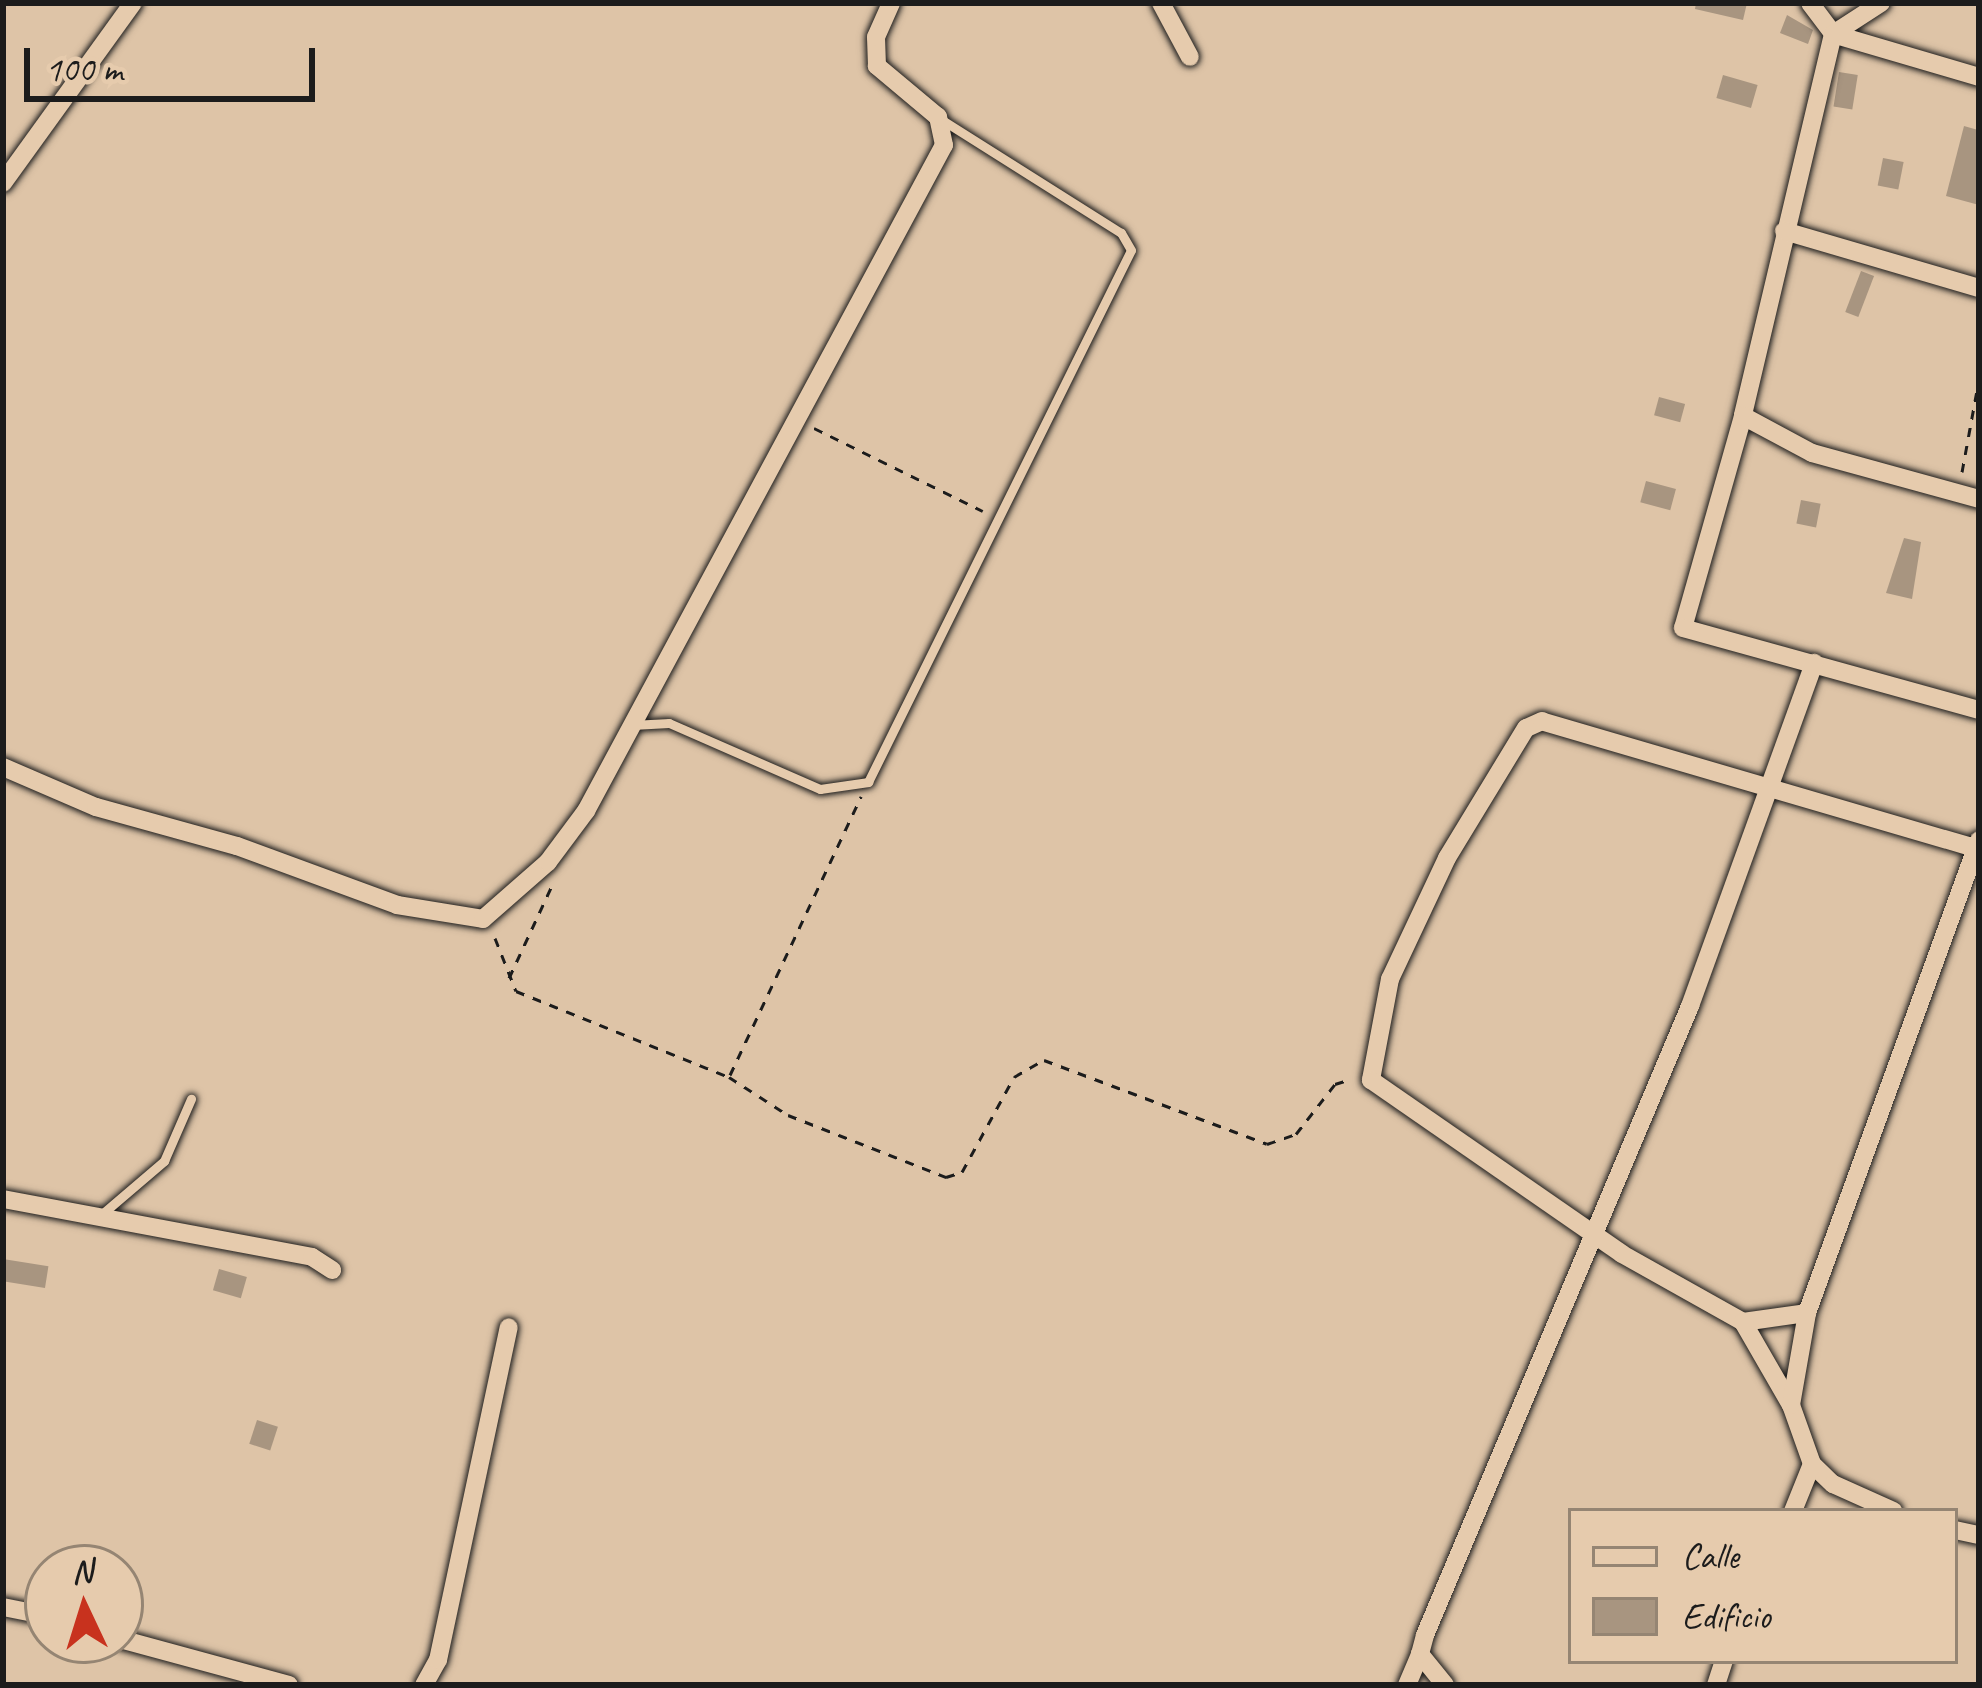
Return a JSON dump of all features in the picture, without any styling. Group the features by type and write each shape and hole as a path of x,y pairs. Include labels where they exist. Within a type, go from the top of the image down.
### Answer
{"street":[{"path":"3,183 133,3"},
{"path":"3,767 96,807 237,846 397,905 483,919 548,862 632,725 944,145 938,117 877,66 876,38 891,3"},
{"path":"1161,3 1190,57"},
{"path":"1810,3 1833,34 1979,77"},
{"path":"1882,3 1833,34 1743,416 1683,628 1979,710"},
{"path":"1784,231 1979,288"},
{"path":"1743,416 1812,453 1979,499"},
{"path":"1407,1685 1690,1006 1766,783 1814,663"},
{"path":"1791,1405 1807,1313 1978,846 1559,722 1526,728 1480,794 1390,979 1371,1080 1597,1236 1743,1322 1791,1405 1812,1464 1833,1484 1886,1508"},
{"path":"3,1199 92,1221 312,1257 332,1270"},
{"path":"1743,1322 1807,1313"},
{"path":"424,1685 438,1660 509,1327"},
{"path":"1794,1508 1812,1464"},
{"path":"144,1646 289,1685"},
{"path":"1420,1654 1445,1685"}],"lane":[{"path":"632,725 669,723 820,789 868,782 1131,250 1120,233 938,117"},
{"path":"92,1221 144,1186 191,1099"}],"path":[{"path":"1955,494 1979,379"},
{"path":"796,419 996,518"},
{"path":"729,1077 868,782"},
{"path":"509,978 557,873"},
{"path":"483,919 516,991 729,1077 788,1115 946,1177 962,1172 1014,1076 1044,1060 1267,1144 1296,1134 1343,1079 1371,1080"}],"building":[{"path":"1696,3 1747,3 1743,20 1695,9"},
{"path":"1787,15 1813,30 1808,44 1780,33"},
{"path":"1839,72 1858,75 1852,110 1834,107"},
{"path":"1723,75 1758,85 1751,108 1716,98"},
{"path":"1964,126 1978,130 1979,205 1946,196"},
{"path":"1883,158 1904,162 1898,189 1878,185"},
{"path":"1861,271 1874,276 1858,317 1845,312"},
{"path":"1659,397 1685,404 1680,422 1654,415"},
{"path":"1646,481 1676,489 1670,510 1640,502"},
{"path":"1801,500 1821,504 1816,527 1796,524"},
{"path":"1904,538 1921,542 1912,599 1886,593"},
{"path":"3,1259 48,1266 45,1288 3,1281"},
{"path":"219,1269 247,1277 241,1298 213,1290"},
{"path":"257,1420 278,1427 270,1451 249,1444"}]}
